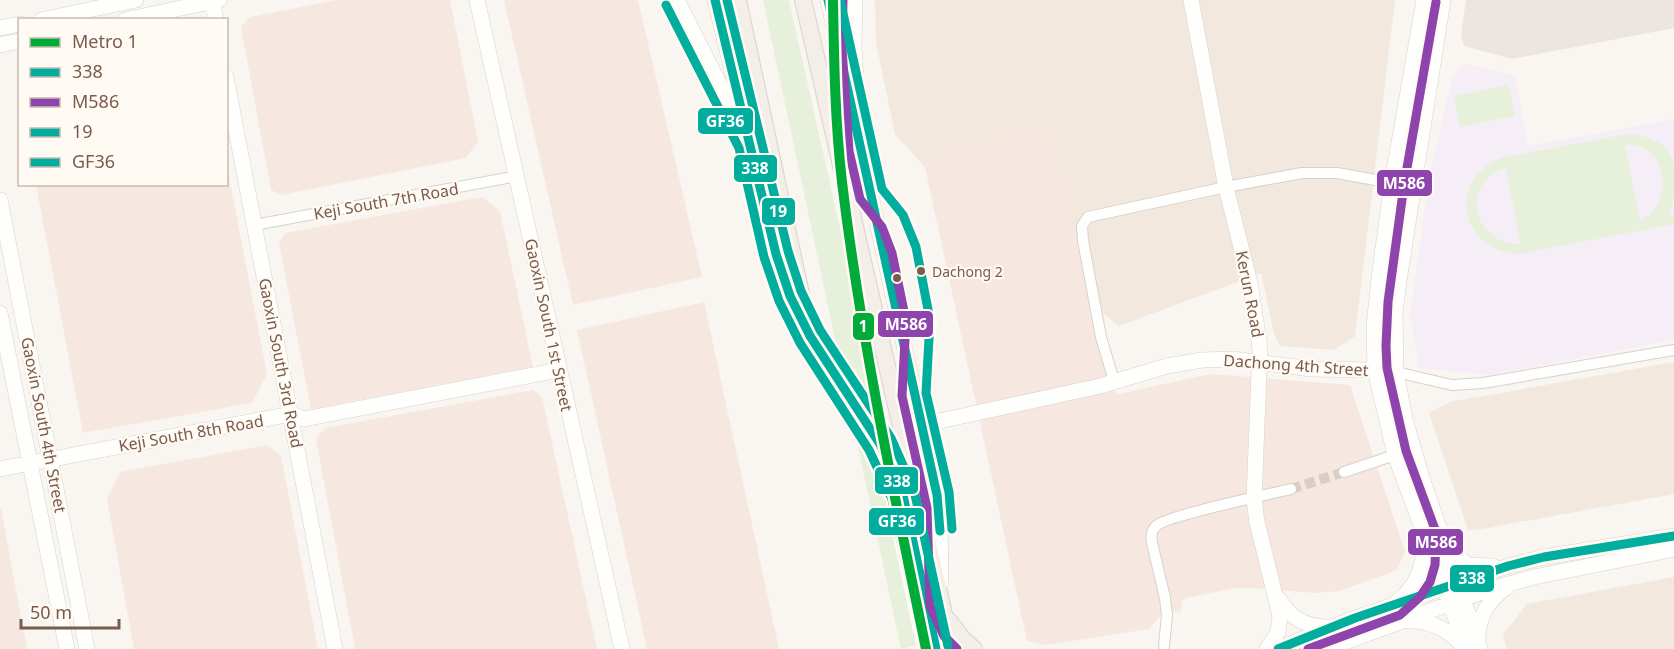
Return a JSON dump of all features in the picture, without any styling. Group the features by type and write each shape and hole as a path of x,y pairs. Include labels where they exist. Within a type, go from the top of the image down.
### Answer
{"main road":[{"path":"738,0 810,336 880,444 903,495 936,649"},
{"path":"803,0 952,649"},
{"path":"942,604 954,630 974,649"}],"street":[{"path":"50,18 136,0"},
{"path":"134,18 214,0 216,18"},
{"name":"Gaoxin South 1st Street","path":"477,0 622,649"},
{"path":"677,0 750,144"},
{"path":"715,0 776,254 790,296 810,336"},
{"path":"828,0 939,506 942,604"},
{"path":"855,0 854,47 861,148"},
{"name":"Kerun Road","path":"1191,0 1226,187 1250,284 1257,325 1260,362 1254,499 1257,522 1278,606 1280,625 1276,638 1268,649"},
{"path":"1424,0 1392,183 1376,301 1375,370 1395,455 1424,536 1450,585 1472,647"},
{"path":"1443,0 1395,313 1396,372 1411,444 1440,533 1450,585"},
{"path":"0,28 18,24"},
{"path":"0,45 18,41"},
{"name":"Gaoxin South 3rd Road","path":"228,88 335,649"},
{"path":"1114,381 1097,321 1083,241 1084,221 1094,214 1302,173 1337,173 1392,183"},
{"name":"Keji South 7th Road","path":"254,225 517,176"},
{"name":"Gaoxin South 4th Street","path":"0,200 87,649"},
{"name":"Gaoxin South 4th Street","path":"0,313 67,649"},
{"name":"Dachong 4th Street","path":"921,425 1100,386 1185,362 1232,359 1312,369 1375,370 1396,372 1452,385 1483,383 1674,350"},
{"name":"Keji South 8th Road","path":"0,469 291,414 304,419 559,370"},
{"path":"1344,472 1395,455"},
{"path":"1164,646 1167,615 1152,543 1151,534 1155,526 1186,515 1291,489"},
{"path":"1440,533 1448,548 1467,565 1508,566"},
{"path":"1393,605 1410,590 1419,576 1424,555 1424,536"},
{"path":"1278,649 1329,627 1508,566 1544,557 1674,536"},
{"path":"1326,649 1396,622 1515,582 1674,549"},
{"path":"1472,647 1484,612 1495,596 1515,582"},
{"path":"1274,591 1288,613 1296,620 1315,627 1329,627"},
{"path":"1396,622 1421,621 1437,626 1472,647"}],"shaded area":[{"path":"337,0 450,0 478,141 466,158 282,195 271,190 241,27 250,17"},
{"path":"504,0 638,0 702,277 573,305"},
{"path":"875,0 1395,0 1355,336 1334,350 1280,346 1274,333 1261,273 1119,326 1091,304 1056,147 951,151 925,167 895,134 876,43"},
{"path":"1466,0 1674,0 1674,28 1512,59 1464,46 1461,36"},
{"path":"1465,64 1515,75 1528,146 1674,119 1674,340 1490,375 1419,368 1410,315 1431,167 1453,75"},
{"path":"1026,132 1039,132 1049,137 1056,147 1091,304 1114,391 1118,394 1210,374 1350,385 1405,552 1397,570 1340,591 1315,593 1234,588 1186,598 1181,602 1181,611 1162,614 1149,629 1046,645 1027,641 925,167 951,151 981,141"},
{"path":"228,172 267,374 252,403 83,433 36,186 228,186"},
{"path":"482,197 500,211 533,367 311,409 279,243 285,233"},
{"path":"704,302 779,649 647,649 577,330"},
{"path":"1674,362 1674,494 1468,530 1429,413 1450,402"},
{"path":"533,390 542,397 597,649 355,649 316,439 325,428"},
{"path":"267,445 281,456 318,649 134,649 107,499 120,472"},
{"path":"1,509 27,649 0,649"},
{"path":"1674,577 1674,649 1507,649 1503,635 1527,604"}],"green space":[{"path":"763,0 789,0 932,641 901,649"},
{"path":"1509,85 1515,116 1460,127 1454,96"},
{"path":"1627,134 1654,140 1666,148 1673,160 1674,196 1668,215 1674,214 1674,224 1519,254 1499,250 1484,241 1473,229 1467,214 1467,198 1472,182 1484,168 1501,158","holes":["1625,145 1640,147 1651,153 1662,176 1662,189 1658,202 1651,213 1640,221","1506,168 1520,243 1520,244 1504,241 1491,234 1482,224 1477,211 1477,198 1482,186 1491,175"]}],"tunnel":[{"path":"1291,489 1344,472"}],"metro line":[{"name":"1","path":"833,0 838,137 850,241 879,416 926,649"}],"transit line":[{"name":"338","path":"715,0 776,254 790,296 810,336 880,444 903,495 936,649"},
{"name":"19","path":"727,0 788,251 801,291 820,330 891,438 914,490 948,646"},
{"name":"338","path":"828,0 937,495 940,531"},
{"name":"19","path":"840,0 882,189 903,215 916,247 930,320 926,393 949,492 952,529"},
{"name":"M586","path":"843,0 842,48 849,151 860,199 882,227 892,253 906,321 902,396 927,508 930,606 944,636 957,649"},
{"name":"M586","path":"1308,649 1400,615 1420,597 1430,582 1435,565 1436,532 1406,451 1387,368 1386,346 1388,302 1404,185 1436,2"},
{"name":"GF36","path":"666,5 739,148 764,257 779,301 800,343 869,450 892,499 924,649"},
{"name":"338","path":"1278,649 1355,618 1508,566 1544,557 1674,536"}],"place":[{"name":"Dachong 2","path":"921,271"}]}
